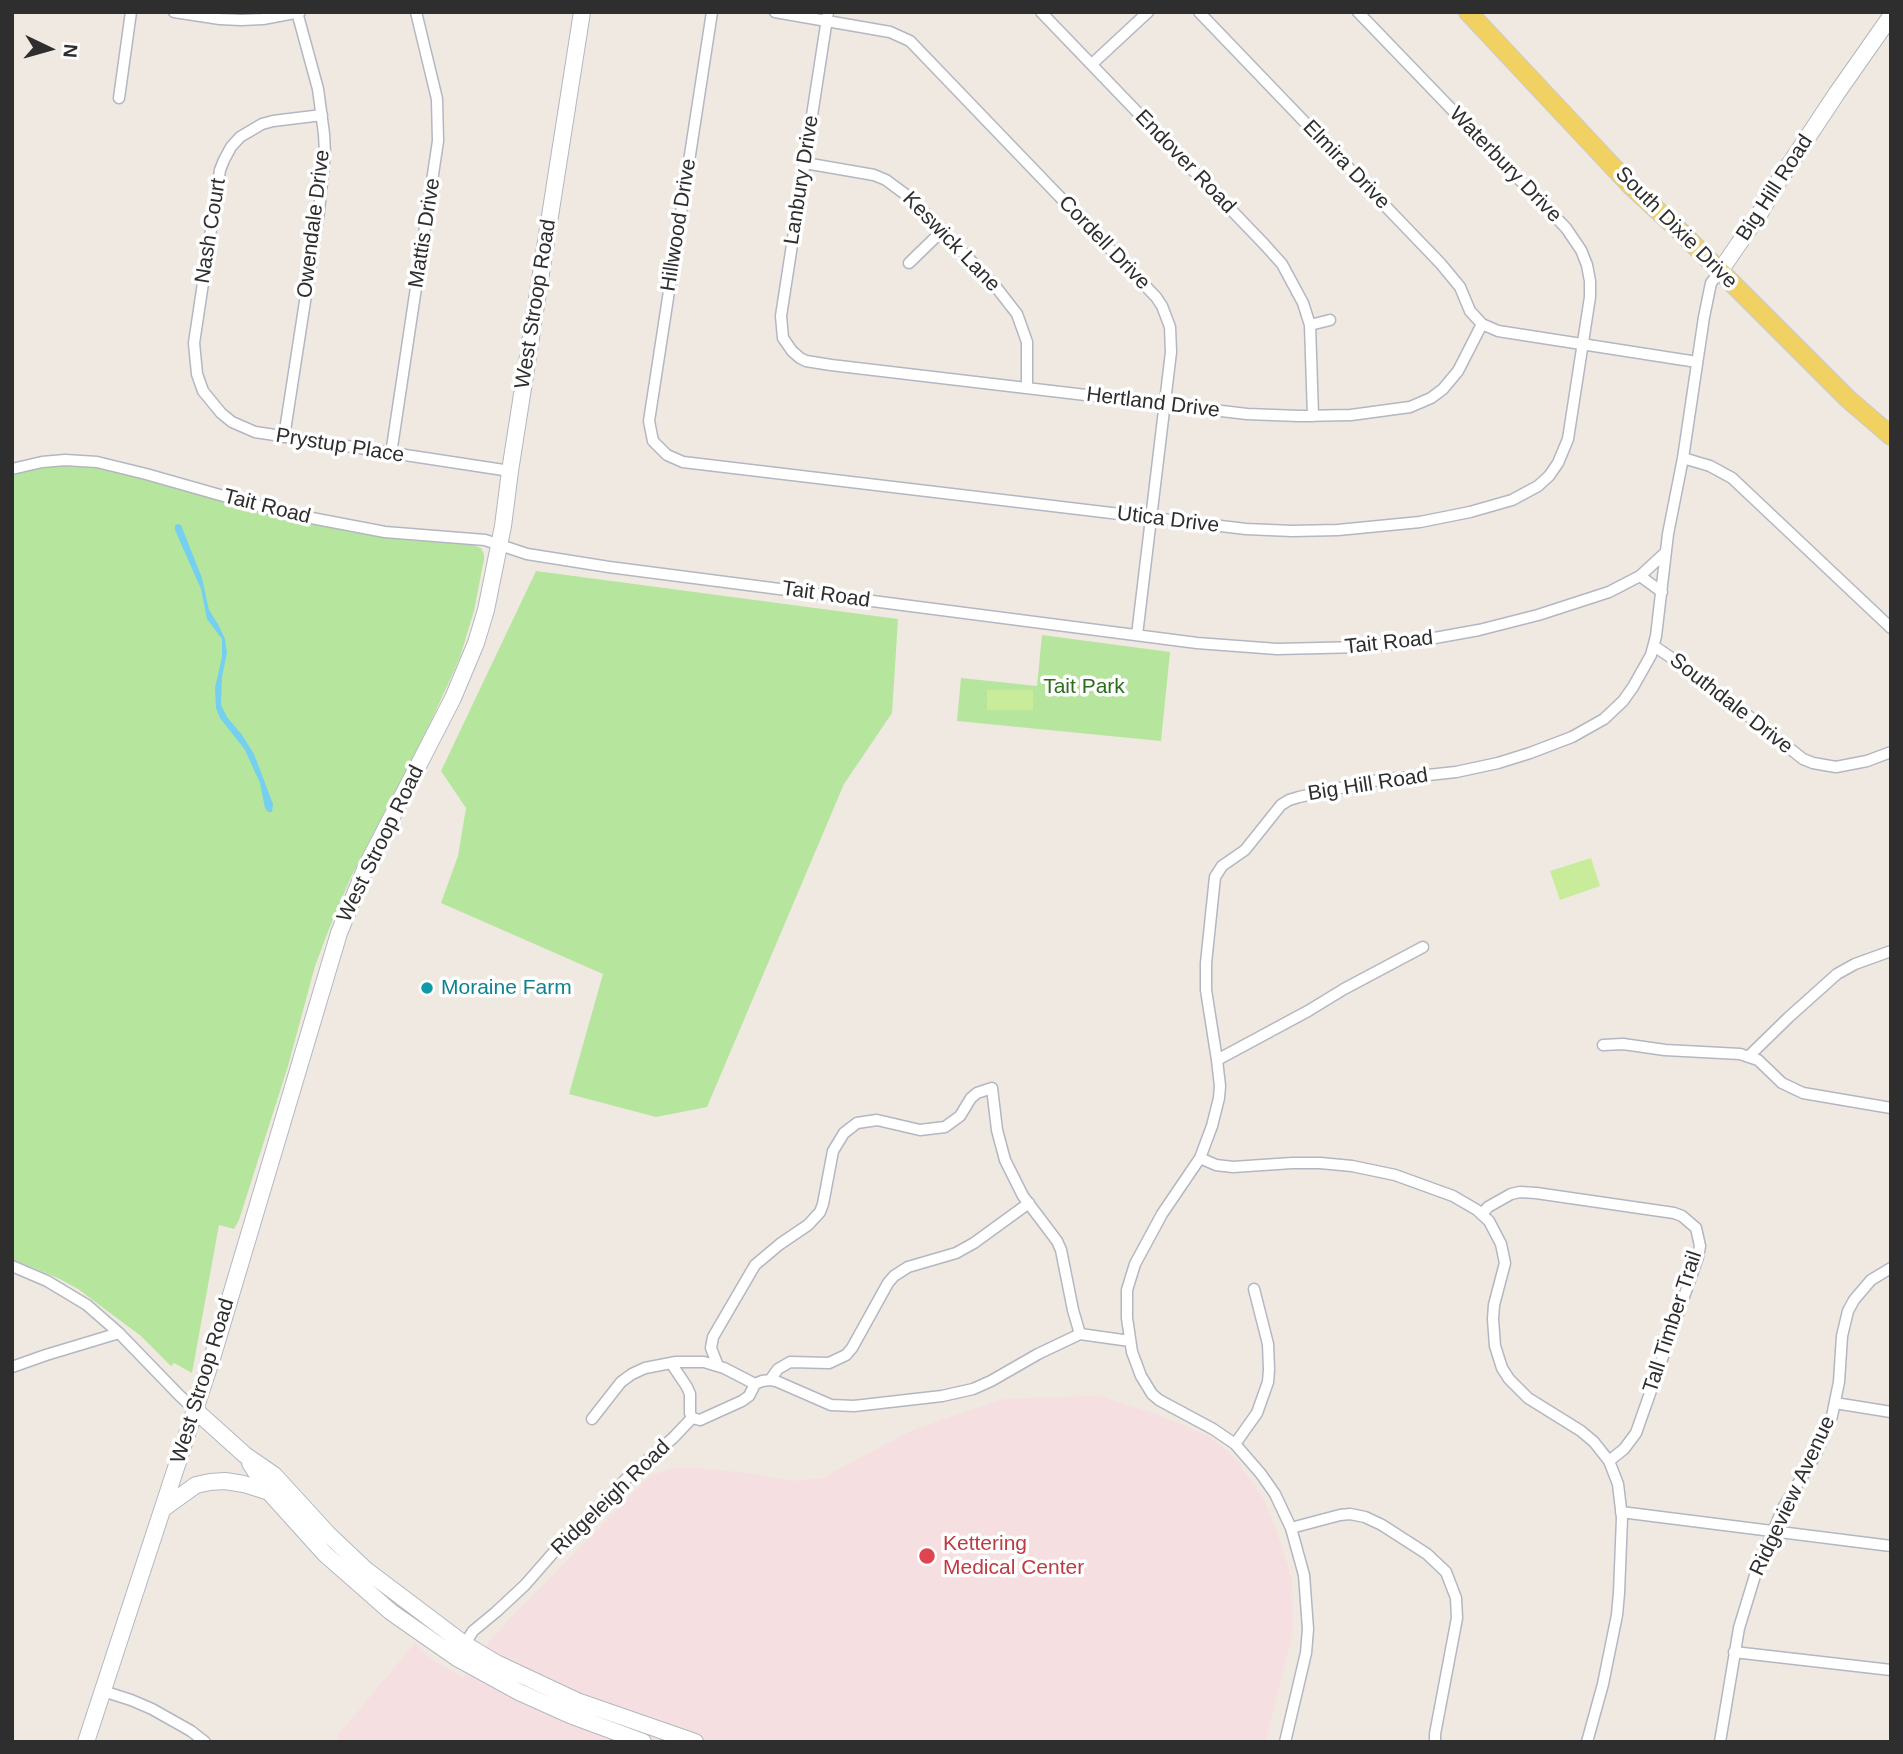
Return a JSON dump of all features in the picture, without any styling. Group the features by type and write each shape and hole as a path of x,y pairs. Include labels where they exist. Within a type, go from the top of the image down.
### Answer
{"main road":[{"name":"West Stroop Road","path":"86,1742 213,1355 339,933 366,867 466,671 486,610 500,545 582,12"},
{"name":"South Dixie Drive","path":"1468,12 1632,186 1848,399 1891,436"},
{"name":"Big Hill Road","path":"1720,271 1891,16"},
{"path":"195,1410 245,1455 274,1475 328,1534 366,1570 461,1651 519,1692 643,1742"},
{"path":"245,1455 269,1492 326,1554 391,1612 461,1651 496,1663 577,1701 695,1742"},
{"path":"164,1508 196,1485 210,1482 244,1484 269,1492"}],"street":[{"path":"119,98 131,12"},
{"path":"174,12 241,20 298,12"},
{"name":"Owendale Drive","path":"284,438 324,178 325,143 318,89 298,12"},
{"name":"Mattis Drive","path":"391,454 438,141 437,99 416,12"},
{"name":"Hillwood Drive","path":"652,437 649,421 651,402 712,12"},
{"name":"Cordell Drive","path":"775,12 828,16 890,32 910,41 1156,297 1167,316 1171,339 1137,635"},
{"name":"Endover Road","path":"1041,12 1282,264 1303,303 1310,325 1313,416"},
{"path":"1093,64 1148,12"},
{"name":"Elmira Drive","path":"1199,12 1441,264 1460,287 1470,311 1482,324"},
{"name":"Waterbury Drive","path":"1359,12 1574,239 1587,265 1590,281 1582,344"},
{"name":"Lanbury Drive","path":"788,346 783,338 781,316 828,16"},
{"name":"Nash Court","path":"197,374 194,358 195,329 220,170 224,160 240,137 262,124 322,115"},
{"name":"Keswick Lane","path":"805,163 861,172 886,180 905,193 996,287 1017,314 1027,341 1027,388"},
{"path":"909,263 942,231"},
{"name":"Big Hill Road","path":"1285,1742 1306,1653 1308,1629 1304,1575 1291,1528 1268,1484 1235,1444 1152,1394 1141,1376 1130,1341 1126,1303 1130,1276 1135,1264 1162,1214 1199,1158 1212,1126 1219,1098 1217,1060 1206,990 1206,963 1215,877 1222,866 1251,844 1281,805 1298,797 1372,781 1456,772 1498,763 1572,737 1614,711 1633,687 1654,646 1666,552 1704,317 1712,283 1720,271"},
{"path":"1310,325 1330,320"},
{"path":"1482,324 1498,331 1697,362"},
{"name":"Hertland Drive","path":"788,346 800,358 831,365 1247,414 1313,416 1384,411 1410,407 1431,398 1443,389 1458,371 1482,324"},
{"name":"Utica Drive","path":"652,437 658,448 683,462 1246,529 1338,530 1420,522 1512,500 1538,486 1549,476 1563,454 1568,439 1582,344"},
{"name":"Prystup Place","path":"197,374 210,401 232,422 255,432 510,471"},
{"path":"1682,458 1710,466 1732,478 1891,628"},
{"name":"Tait Road","path":"12,469 65,460 97,462 280,512 385,532 485,540 527,554 609,567 1137,635 1277,649 1363,647 1479,630 1538,615 1609,592 1640,576 1666,552"},
{"path":"1640,576 1662,592"},
{"name":"Southdale Drive","path":"1654,646 1698,676 1803,759 1836,767 1867,761 1891,752"},
{"path":"1217,1060 1423,947"},
{"path":"1749,1056 1837,974 1855,964 1891,951"},
{"path":"1603,1045 1623,1044 1665,1050 1740,1054 1758,1060 1773,1076 1792,1089 1826,1098 1891,1108"},
{"path":"719,1366 711,1348 713,1337 755,1265 808,1225 820,1212 833,1151 837,1142 850,1128 865,1121 877,1120 920,1130 937,1129 951,1124 960,1116 976,1093 992,1088 997,1130 1005,1160 1029,1203 1061,1250 1080,1334"},
{"path":"1199,1158 1216,1165 1233,1167 1292,1163 1352,1166 1395,1175 1452,1196 1482,1214 1498,1236 1504,1252 1505,1268 1494,1305 1493,1319 1495,1346 1502,1368 1528,1398 1594,1442 1609,1461 1618,1484 1621,1512 1617,1615 1587,1742"},
{"name":"Tall Timber Trail","path":"1482,1214 1495,1202 1511,1194 1536,1193 1674,1213 1696,1228 1700,1246 1698,1257 1636,1433 1625,1449 1609,1461"},
{"path":"771,1380 778,1369 790,1362 829,1363 846,1355 894,1276 908,1267 945,1258 965,1248 1029,1203"},
{"path":"12,1266 47,1281 94,1311 195,1410"},
{"name":"Ridgeview Avenue","path":"1720,1742 1734,1652 1748,1598 1783,1508 1824,1439 1835,1403 1842,1336 1848,1311 1871,1280 1891,1268"},
{"path":"1235,1444 1257,1413 1268,1382 1268,1344 1254,1289"},
{"path":"12,1367 119,1333"},
{"path":"671,1363 690,1394 692,1418 699,1420 742,1401 749,1396 755,1384 762,1381 776,1381 822,1402 840,1406 942,1396 966,1391 991,1381 1080,1334 1130,1341"},
{"path":"592,1419 621,1382 645,1368 694,1361 719,1366 755,1384"},
{"path":"1835,1403 1891,1412"},
{"name":"Ridgeleigh Road","path":"461,1651 473,1631 526,1585 552,1553 692,1418"},
{"path":"1621,1512 1891,1546"},
{"path":"1291,1528 1340,1515 1365,1517 1427,1555 1446,1572 1455,1593 1457,1618 1435,1734 1436,1742"},
{"path":"1734,1652 1891,1670"},
{"path":"103,1691 152,1709 205,1742"}],"shaded area":[{"name":"Kettering Medical Center","path":"1098,1396 1157,1414 1210,1437 1236,1459 1264,1500 1292,1580 1293,1630 1266,1742 337,1742 338,1735 415,1643 431,1659 463,1677 487,1644 518,1610 650,1476 673,1468 697,1468 791,1481 824,1478 913,1430 1004,1399"}],"green space":[{"path":"64,465 109,468 160,482 473,545 481,548 484,554 474,611 460,657 424,736 351,877 315,966 288,1066 239,1220 234,1229 219,1225 192,1373 174,1363 171,1366 141,1336 78,1289 12,1259 12,476 34,468"},
{"path":"536,571 898,619 892,713 844,784 707,1107 656,1117 569,1094 603,974 441,903 458,856 466,808 441,771"},
{"name":"Tait Park","path":"1042,635 1170,652 1161,741 957,721 961,678 1037,686"},
{"path":"987,690 1033,690 1033,710 987,710"},
{"path":"1591,858 1600,886 1560,900 1550,871"}],"water":[{"path":"175,525 181,525 202,578 209,610 225,639 227,653 222,677 221,705 254,754 273,804 272,812 265,808 260,783 245,750 220,718 216,708 215,688 222,657 222,639 207,619 201,589 175,530"}],"place":[{"name":"Moraine Farm","path":"427,988"},
{"name":"Kettering Medical Center","path":"927,1556"}]}
